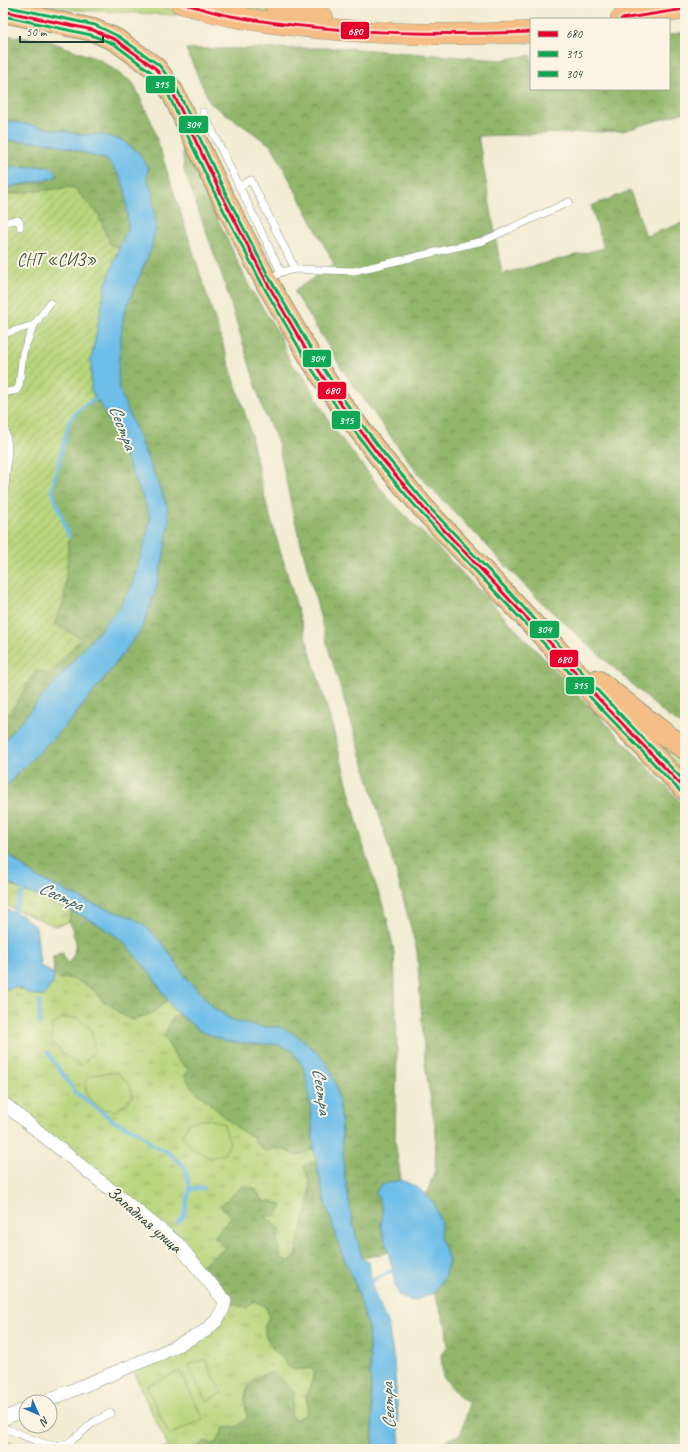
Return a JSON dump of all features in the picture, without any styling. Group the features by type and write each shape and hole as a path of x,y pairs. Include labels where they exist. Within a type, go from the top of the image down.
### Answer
{"highway":[{"path":"3,11 93,30 116,40 155,68 172,91 218,190 274,277 312,360 342,406 381,458 426,511 554,647 595,695 685,790"},
{"path":"554,647 664,734 685,748"}],"main road":[{"path":"181,3 230,16 313,29 406,35 530,32"},
{"path":"274,3 300,13 406,35"},
{"path":"631,18 681,13"}],"street":[{"name":"Западная улица","path":"3,1103 177,1243 225,1301 223,1309 216,1321 205,1331 162,1353 58,1396"},
{"path":"3,1419 18,1412"}],"lane":[{"path":"203,112 240,187 274,277 295,268 354,271 483,241 569,202"},
{"path":"240,187 251,180 295,268"},
{"path":"3,222 18,220 20,227"},
{"path":"3,393 17,390 19,386 23,352 34,325 50,303"},
{"path":"3,334 34,325"},
{"path":"3,420 8,446 5,488 3,492"},
{"path":"3,1428 48,1445 60,1446 77,1436 94,1422 111,1413"}],"green space":[{"path":"34,3 152,3 178,12 176,15 77,10"},
{"path":"211,3 255,3 282,16"},
{"path":"685,32 685,112 623,131 478,136 502,274 604,248 591,206 630,191 646,236 685,222 685,727 666,715 536,597 418,474 344,372 294,291 334,264 272,146 210,103 186,49 343,48 500,60 530,55 530,90 670,90 670,35"},
{"path":"3,35 46,40 100,60 133,83 151,121 249,426 264,496 333,729 366,856 387,918 394,952 397,1051 395,1141 401,1180 381,1185 376,1192 383,1211 381,1225 388,1252 362,1258 352,1220 344,1172 341,1118 280,1027 262,1027 232,1020 215,1009 186,978 165,946 131,917 90,903 33,875 3,850 3,791 17,774 72,718 142,628 155,593 164,554 169,520 167,506 119,389 118,372 124,313 151,249 152,192 147,178 148,168 139,153 121,140 99,134 84,135 3,120"},
{"path":"3,140 52,143 107,160 121,178 126,194 128,228 119,248 110,244 98,214 73,187 3,195 3,188 47,181 51,167 3,167"},
{"path":"182,143 250,288 279,334 290,362 303,375 333,428 388,498 444,554 685,806 685,1449 441,1449 441,1443 461,1434 470,1403 461,1398 443,1377 441,1354 448,1347 446,1327 434,1293 444,1278 449,1260 440,1238 441,1223 434,1203 426,1195 435,1170 436,1132 425,1064 417,951 396,871 330,654 293,513 278,442 264,412 224,281 184,170"},
{"name":"СНТ «СИЗ»","path":"73,187 98,214 110,244 119,248 106,284 91,360 91,390 96,399 81,408 74,414 69,422 52,490 69,537 64,600 54,624 81,638 50,675 36,670 10,714 3,712 3,195"},
{"path":"96,399 106,414 144,500 150,518 147,535 131,588 119,608 3,742 3,712 10,714 36,669 81,638 54,624 64,600 55,499 52,490 69,422 74,414 81,408"},
{"path":"578,672 685,755 685,781"},
{"path":"3,880 23,891 56,903 71,911 69,922 55,926 3,904"},
{"path":"71,911 106,928 124,941 142,962 168,1000 152,1013 132,1020 121,1014 109,1004 102,1001 97,993 85,984 69,978 59,979 54,974 53,957 62,952 68,965 74,954 76,941 69,922"},
{"path":"54,974 59,979 69,978 85,984 97,993 102,1001 109,1004 121,1014 132,1020 152,1013 168,1000 174,1010 179,1014 171,1020 177,1059 189,1070 241,1131 253,1136 256,1143 273,1149 284,1149 296,1156 314,1149 316,1161 304,1166 310,1183 310,1190 307,1212 299,1238 296,1257 290,1261 281,1260 277,1240 280,1230 275,1224 265,1217 269,1215 272,1201 264,1202 254,1188 242,1187 220,1206 231,1216 227,1223 222,1227 225,1248 198,1268 3,1103 3,989 17,987 30,994 54,981"},
{"path":"179,1014 200,1031 253,1044 275,1044 292,1050 305,1070 310,1101 314,1149 296,1156 282,1149 265,1151 256,1143 253,1136 241,1131 191,1087 185,1076 189,1070 177,1059 164,1037 171,1020"},
{"path":"62,1018 78,1018 91,1029 95,1050 82,1065 65,1055 51,1040 52,1026"},
{"path":"117,1072 130,1085 133,1097 116,1111 102,1109 87,1096 85,1082 92,1075"},
{"path":"209,1119 223,1123 230,1143 224,1154 210,1158 192,1148 182,1135 189,1122"},
{"path":"316,1161 323,1195 340,1249 356,1286 368,1327 374,1449 195,1449 205,1441 214,1444 217,1442 224,1428 237,1427 247,1418 245,1399 248,1388 250,1384 258,1377 268,1373 274,1373 294,1392 290,1417 297,1419 306,1415 308,1405 306,1396 315,1372 311,1368 295,1370 289,1367 280,1355 275,1353 265,1334 265,1324 270,1316 265,1306 254,1301 247,1308 225,1301 198,1268 225,1248 214,1237 228,1222 231,1216 220,1206 242,1187 254,1188 264,1202 272,1201 283,1206 275,1216 269,1215 265,1217 275,1224 280,1230 277,1240 281,1259 290,1261 296,1257 299,1238 307,1212 310,1190 310,1183 304,1166"},
{"path":"225,1301 247,1308 254,1301 265,1306 270,1316 265,1324 265,1334 275,1353 280,1355 289,1367 311,1368 315,1372 306,1396 308,1405 306,1415 297,1419 290,1417 294,1392 281,1379 245,1400 247,1418 237,1427 224,1428 216,1443 195,1449 161,1449 168,1446 140,1387 132,1365 205,1331"},
{"path":"205,1359 222,1393 206,1401 188,1365"},
{"path":"180,1371 203,1419 169,1435 147,1386"},
{"path":"3,1439 22,1449 3,1449"}],"water":[{"name":"Сестра","path":"3,120 84,135 99,134 121,140 139,153 148,168 147,178 152,192 156,227 151,249 124,313 118,372 119,389 167,506 169,520 164,554 155,593 142,628 72,719 17,774 3,791 3,742 119,608 131,588 147,535 150,518 144,500 106,414 91,390 91,360 106,284 128,228 126,194 121,178 107,160 52,143 3,140"},
{"path":"42,166 51,168 57,174 54,178 3,188 3,167"},
{"name":"Сестра","path":"3,850 33,875 90,903 131,917 144,925 165,946 186,978 215,1009 232,1020 262,1027 280,1027 298,1036 320,1055 331,1071 337,1089 341,1118 344,1172 352,1220 362,1258 369,1263 372,1287 388,1325 394,1361 400,1449 374,1449 368,1327 356,1286 340,1249 323,1195 314,1149 310,1101 305,1070 292,1050 275,1044 253,1044 226,1041 200,1031 174,1010 151,974 123,941 98,924 56,903 23,891 3,880"},
{"path":"3,909 21,915 36,927 40,966 54,974 54,981 44,996 30,994 17,987 3,989"},
{"path":"401,1180 417,1187 434,1203 441,1223 440,1238 449,1260 444,1278 434,1293 413,1301 400,1297 395,1285 393,1270 381,1225 383,1211 376,1192 381,1185"}],"waterway":[{"path":"69,537 52,490 69,422 74,414 81,408 96,399"},
{"path":"14,913 23,891"},
{"path":"39,1001 40,1024"},
{"path":"47,1052 75,1092 115,1122 138,1131 152,1144 169,1153 185,1167 190,1189 204,1188"},
{"path":"177,1223 184,1216 190,1189"},
{"path":"372,1281 393,1270"}],"transit line":[{"name":"680","path":"181,3 231,16 306,27 381,32 456,34 530,32"},
{"name":"304","path":"4,6 95,25 118,36 159,65 177,89 223,188 270,279 316,357 346,403 385,455 430,508 558,644 599,692 685,782"},
{"name":"680","path":"627,18 685,9"},
{"name":"680","path":"3,11 93,30 116,40 155,68 172,91 219,190 266,281 312,360 342,406 381,458 426,511 554,647 595,695 685,789"},
{"name":"315","path":"3,16 91,35 114,44 151,72 168,94 214,192 262,284 308,363 338,409 377,461 422,514 550,650 591,698 681,792"}]}
